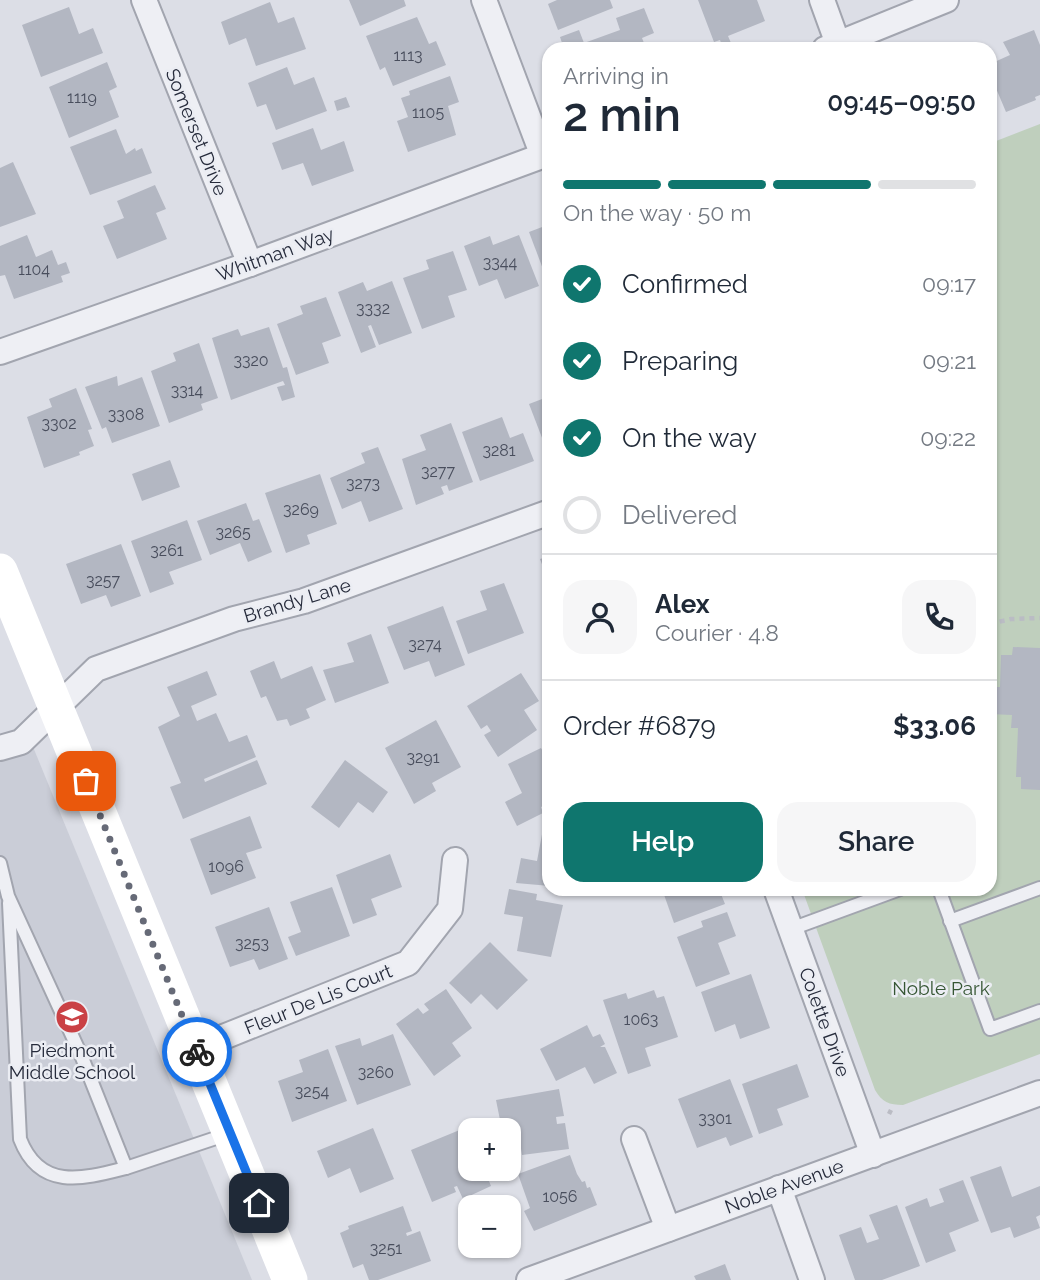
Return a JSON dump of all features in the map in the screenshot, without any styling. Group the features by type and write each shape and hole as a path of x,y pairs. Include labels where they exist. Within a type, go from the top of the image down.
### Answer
{"main road":[{"path":"0,571 290,1280"}],"street":[{"name":"Somerset Drive","path":"145,0 250,264"},
{"path":"484,0 542,144"},
{"path":"822,0 830,42"},
{"path":"843,42 946,0"},
{"name":"Whitman Way","path":"0,352 250,264 542,155"},
{"name":"Brandy Lane","path":"0,748 21,742 96,669 234,619 304,601 542,515"},
{"name":"Fleur De Lis Court","path":"196,1048 408,963 450,909 455,860"},
{"name":"Colette Drive","path":"779,896 873,1155"},
{"name":"Noble Avenue","path":"531,1279 1040,1093"},
{"path":"634,1139 668,1229"},
{"path":"779,1188 813,1280"}],"lane":[{"path":"0,863 8,896 20,1139 24,1150 37,1167 62,1178 88,1178 230,1133"},
{"path":"950,920 1036,890"},
{"path":"8,896 81,1055 126,1168"},
{"path":"791,929 881,896"},
{"path":"941,896 990,1029 1040,1011"}],"path":[{"path":"997,622 1040,618"}],"shaded area":[{"name":"Piedmont Middle School","path":"31,742 252,1280 0,1280 0,755"}],"green space":[{"name":"Noble Park","path":"1040,124 1040,1054 903,1105 886,1102 875,1090 805,896 997,896 997,141"}],"building":[{"path":"349,0 404,0 406,6 360,26"},
{"path":"557,0 610,0 613,8 558,30 548,4"},
{"path":"698,0 757,0 765,21 728,36 731,42 714,42"},
{"path":"270,2 278,23 294,17 306,49 256,66 246,38 229,45 221,22"},
{"path":"69,7 79,34 93,28 103,53 41,77 22,25"},
{"path":"644,8 654,33 642,38 644,42 587,42 620,30 616,18"},
{"path":"417,17 429,44 436,41 446,65 393,86 385,67 380,70 366,36"},
{"path":"579,30 584,42 562,42 560,37"},
{"path":"1034,30 1040,45 1040,95 1035,97 1036,100 1006,112 997,91 997,61 1010,55 1003,42"},
{"path":"107,62 117,87 109,91 119,117 69,138 49,87"},
{"path":"287,67 294,85 314,77 327,111 276,130 266,104 257,107 248,83"},
{"path":"450,76 459,102 448,106 456,135 408,152 397,121 408,117 401,98 410,95 409,91"},
{"path":"346,97 350,107 337,111 334,101"},
{"path":"313,128 321,150 344,141 354,171 312,186 303,163 282,170 272,143"},
{"path":"116,129 126,154 135,148 136,151 142,148 152,173 90,195 70,147"},
{"path":"13,162 36,214 0,227 0,168"},
{"path":"155,185 166,209 156,213 167,239 117,259 103,226 124,218 117,201"},
{"path":"542,227 542,266 529,232"},
{"path":"27,235 36,257 52,250 58,265 66,262 70,273 61,276 63,282 14,299 5,275 0,276 0,246"},
{"path":"519,235 539,286 505,299 497,279 479,286 464,246 490,236 493,245"},
{"path":"453,251 467,290 448,296 455,317 422,329 403,278 429,269 426,260"},
{"path":"392,281 412,333 379,345 371,325 368,326 376,347 361,353 338,292 363,282 367,291"},
{"path":"326,297 341,336 322,343 329,363 296,375 277,324 303,314 300,306"},
{"path":"269,327 283,368 287,367 295,397 282,401 277,387 285,385 283,381 231,400 212,338 238,329 241,336"},
{"path":"199,343 218,398 201,404 203,410 169,423 151,371 176,361 173,353"},
{"path":"117,376 118,386 142,377 160,426 112,443 106,427 102,429 85,387"},
{"path":"76,388 92,429 88,430 94,446 79,452 80,455 44,468 27,417 52,407 49,399"},
{"path":"542,399 542,438 529,404"},
{"path":"502,417 510,438 523,433 534,461 480,481 462,432"},
{"path":"451,423 473,482 449,491 447,485 441,487 444,494 416,505 402,459 426,450 420,435"},
{"path":"378,447 403,509 369,522 361,501 342,509 330,478 365,463 361,453"},
{"path":"170,460 180,487 142,501 132,474"},
{"path":"320,474 337,524 307,535 310,544 286,553 265,493"},
{"path":"246,503 253,521 259,519 272,552 248,562 240,543 210,555 197,521"},
{"path":"187,520 202,560 169,572 174,584 150,593 131,541"},
{"path":"121,544 141,596 111,607 106,595 81,604 66,564"},
{"path":"504,583 524,633 468,654 456,621 487,610 480,591"},
{"path":"443,606 465,665 435,677 429,661 404,670 387,627"},
{"path":"371,634 389,683 335,703 323,670 354,662 347,643"},
{"path":"1013,647 1040,648 1040,790 1021,789 1021,777 1016,777 1018,728 1011,728 1012,715 997,714 1001,655 1012,655"},
{"path":"274,661 281,679 312,666 326,700 306,709 310,718 290,726 287,719 277,721 266,696 261,698 250,671"},
{"path":"207,671 217,695 191,706 197,721 216,713 229,742 247,735 256,757 204,779 205,782 257,760 267,784 183,819 170,787 181,783 158,727 180,716 167,687"},
{"path":"521,673 539,701 524,710 537,730 498,757 484,735 491,731 487,725 481,729 467,706"},
{"path":"436,720 461,767 432,783 436,791 414,804 385,748"},
{"path":"542,750 542,814 517,826 505,802 522,793 508,764"},
{"path":"345,760 388,792 373,813 358,802 339,828 311,807"},
{"path":"250,816 262,848 246,853 256,878 211,895 190,839"},
{"path":"542,834 542,885 516,883 521,858 537,861"},
{"path":"390,854 402,887 371,899 377,915 353,924 336,875"},
{"path":"332,887 350,936 296,956 288,937 301,932 290,902"},
{"path":"509,889 537,894 536,900 563,905 551,957 517,951 523,917 504,914"},
{"path":"664,896 722,896 725,904 674,923"},
{"path":"269,907 288,959 259,970 254,959 230,967 215,927"},
{"path":"727,912 736,936 718,943 730,974 696,987 677,937 703,927 701,921"},
{"path":"490,942 528,980 497,1010 481,994 471,1004 449,983"},
{"path":"751,974 770,1028 740,1039 735,1024 715,1032 701,992"},
{"path":"446,989 472,1028 452,1043 461,1056 434,1076 396,1024 418,1008 423,1014 429,1010 424,1004"},
{"path":"654,990 657,998 664,996 678,1037 645,1048 651,1066 628,1074 603,1000 626,993 628,999"},
{"path":"587,1025 593,1037 600,1034 605,1044 600,1047 605,1047 617,1073 594,1084 585,1067 556,1081 540,1049"},
{"path":"393,1034 411,1085 357,1105 335,1046 360,1038 362,1046"},
{"path":"328,1049 347,1101 292,1122 278,1081 303,1072 299,1060"},
{"path":"797,1064 809,1097 777,1109 783,1125 759,1134 742,1084"},
{"path":"730,1079 753,1137 730,1146 726,1137 697,1148 678,1099"},
{"path":"559,1089 564,1116 556,1117 557,1124 565,1123 569,1149 522,1155 521,1118 500,1118 496,1100"},
{"path":"373,1128 394,1179 360,1193 350,1168 328,1178 317,1151"},
{"path":"458,1131 458,1181 489,1181 491,1186 472,1195 461,1195 457,1186 454,1187 456,1192 432,1202 411,1150"},
{"path":"570,1155 577,1174 582,1182 585,1181 587,1188 590,1187 597,1205 534,1231 524,1211 530,1208 520,1181 521,1173"},
{"path":"1001,1166 1012,1197 1040,1186 1040,1215 1036,1217 1040,1228 1014,1238 1010,1227 991,1233 970,1177"},
{"path":"963,1180 979,1221 949,1233 956,1251 926,1263 905,1207 927,1198 930,1207 944,1202 939,1189"},
{"path":"897,1205 920,1266 882,1280 855,1280 839,1235 861,1227 867,1243 879,1239 869,1215"},
{"path":"403,1206 412,1231 406,1233 407,1236 420,1231 431,1261 378,1280 369,1280 363,1264 353,1268 340,1233 349,1229 348,1226"},
{"path":"725,1264 731,1280 696,1280 694,1276"}],"way so far":[{"path":"86,781 197,1052"}],"place":[{"name":"Piedmont Middle School","path":"72,1017"}],"route":[{"path":"197,1052 259,1203"}]}
